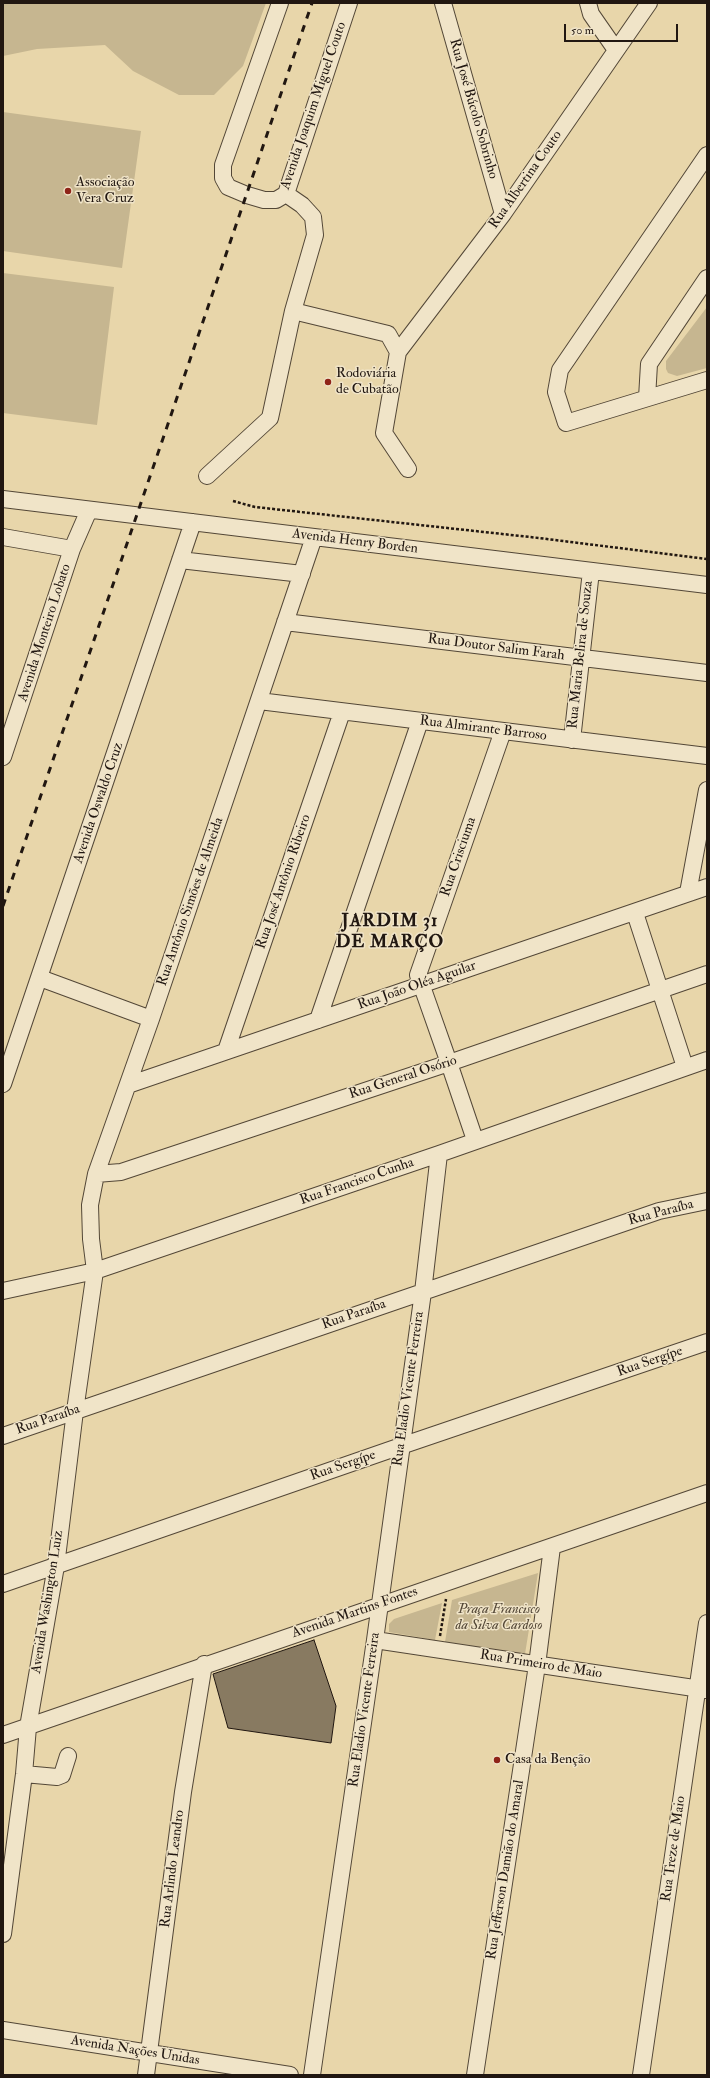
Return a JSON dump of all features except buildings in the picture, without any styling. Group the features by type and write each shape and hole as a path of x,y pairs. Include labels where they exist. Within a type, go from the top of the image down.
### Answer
{"street":[{"name":"Avenida Joaquim Miguel Couto","path":"280,3 223,165 223,178 228,187 264,200 276,200 286,194 349,3"},
{"name":"Rua José Búcolo Sobrinho","path":"443,3 503,214"},
{"path":"588,3 591,14 616,50"},
{"name":"Rua Albertina Couto","path":"398,352 503,214 649,3"},
{"path":"707,155 560,370 556,392 566,423 707,380"},
{"path":"207,476 270,418 293,311 315,235 313,217 302,205 286,194"},
{"path":"647,398 648,364 707,278"},
{"path":"293,311 388,334 398,352 384,433 408,469"},
{"name":"Avenida Henry Borden","path":"3,499 707,585"},
{"name":"Avenida Monteiro Lobato","path":"3,757 72,549 89,510"},
{"name":"Avenida Oswaldo Cruz","path":"3,1084 193,522"},
{"path":"3,537 72,549"},
{"name":"Rua Antônio Simões de Almeida","path":"95,1271 91,1239 90,1205 96,1174 151,1018 314,537"},
{"path":"180,560 302,574"},
{"name":"Rua Maria Belira de Souza","path":"572,740 591,571"},
{"name":"Rua Doutor Salim Farah","path":"285,622 707,673"},
{"name":"Rua Almirante Barroso","path":"259,701 707,756"},
{"name":"Rua José Antônio Ribeiro","path":"226,1051 342,712"},
{"path":"318,1020 420,721"},
{"name":"Rua Crisciuma","path":"421,984 418,975 503,731"},
{"path":"688,893 707,790"},
{"name":"Rua João Oléa Aguilar","path":"128,1085 421,984 635,913 707,887"},
{"path":"635,913 686,1068"},
{"name":"Rua General Osório","path":"96,1174 121,1172 450,1063 660,989 707,974"},
{"path":"40,978 151,1018"},
{"path":"421,984 450,1063 475,1140"},
{"name":"Rua Francisco Cunha","path":"3,1291 95,1271 439,1154 475,1140 707,1060"},
{"name":"Rua Eladio Vicente Ferreira","path":"312,2075 375,1640 423,1292 439,1154"},
{"name":"Rua Paraíba","path":"3,1436 659,1211 707,1202"},
{"name":"Avenida Washington Luiz","path":"3,1934 24,1774 28,1727 56,1566 75,1411 95,1271"},
{"name":"Rua Sergípe","path":"3,1584 707,1342"},
{"name":"Avenida Martins Fontes","path":"3,1735 204,1664 379,1606 707,1493"},
{"name":"Rua Jefferson Damião do Amaral","path":"476,2075 537,1665 552,1547"},
{"name":"Rua Treze de Maio","path":"641,2075 702,1690 707,1623"},
{"name":"Rua Primeiro de Maio","path":"375,1640 702,1690"},
{"name":"Rua Arlindo Leandro","path":"146,2075 183,1792 204,1664"},
{"path":"24,1774 57,1777 62,1775 68,1756"},
{"name":"Avenida Nações Unidas","path":"3,2030 290,2075"}],"path":[{"path":"233,501 255,507 539,538 707,559"},
{"path":"438,1650 448,1581"}],"green space":[{"path":"3,3 266,3 243,66 214,95 179,95 133,71 105,45 37,49 3,56"},
{"name":"Associação Vera Cruz","path":"3,112 141,131 122,268 3,251"},
{"path":"3,273 114,287 97,425 3,413"},
{"path":"707,307 707,368 677,376 668,373 666,369 666,361"},
{"name":"Praça Francisco da Silva Cardoso","path":"538,1573 525,1654 445,1642 452,1600"},
{"name":"Praça Francisco da Silva Cardoso","path":"442,1603 435,1640 389,1632 389,1624 394,1619"}],"railway":[{"path":"3,906 312,3"}],"place":[{"name":"Associação Vera Cruz","path":"68,191"},
{"name":"Rodoviária de Cubatão","path":"328,382"},
{"name":"Casa da Benção","path":"497,1760"}],"district":[{"name":"JARDIM 31 DE MARÇO","path":"390,932"}]}
